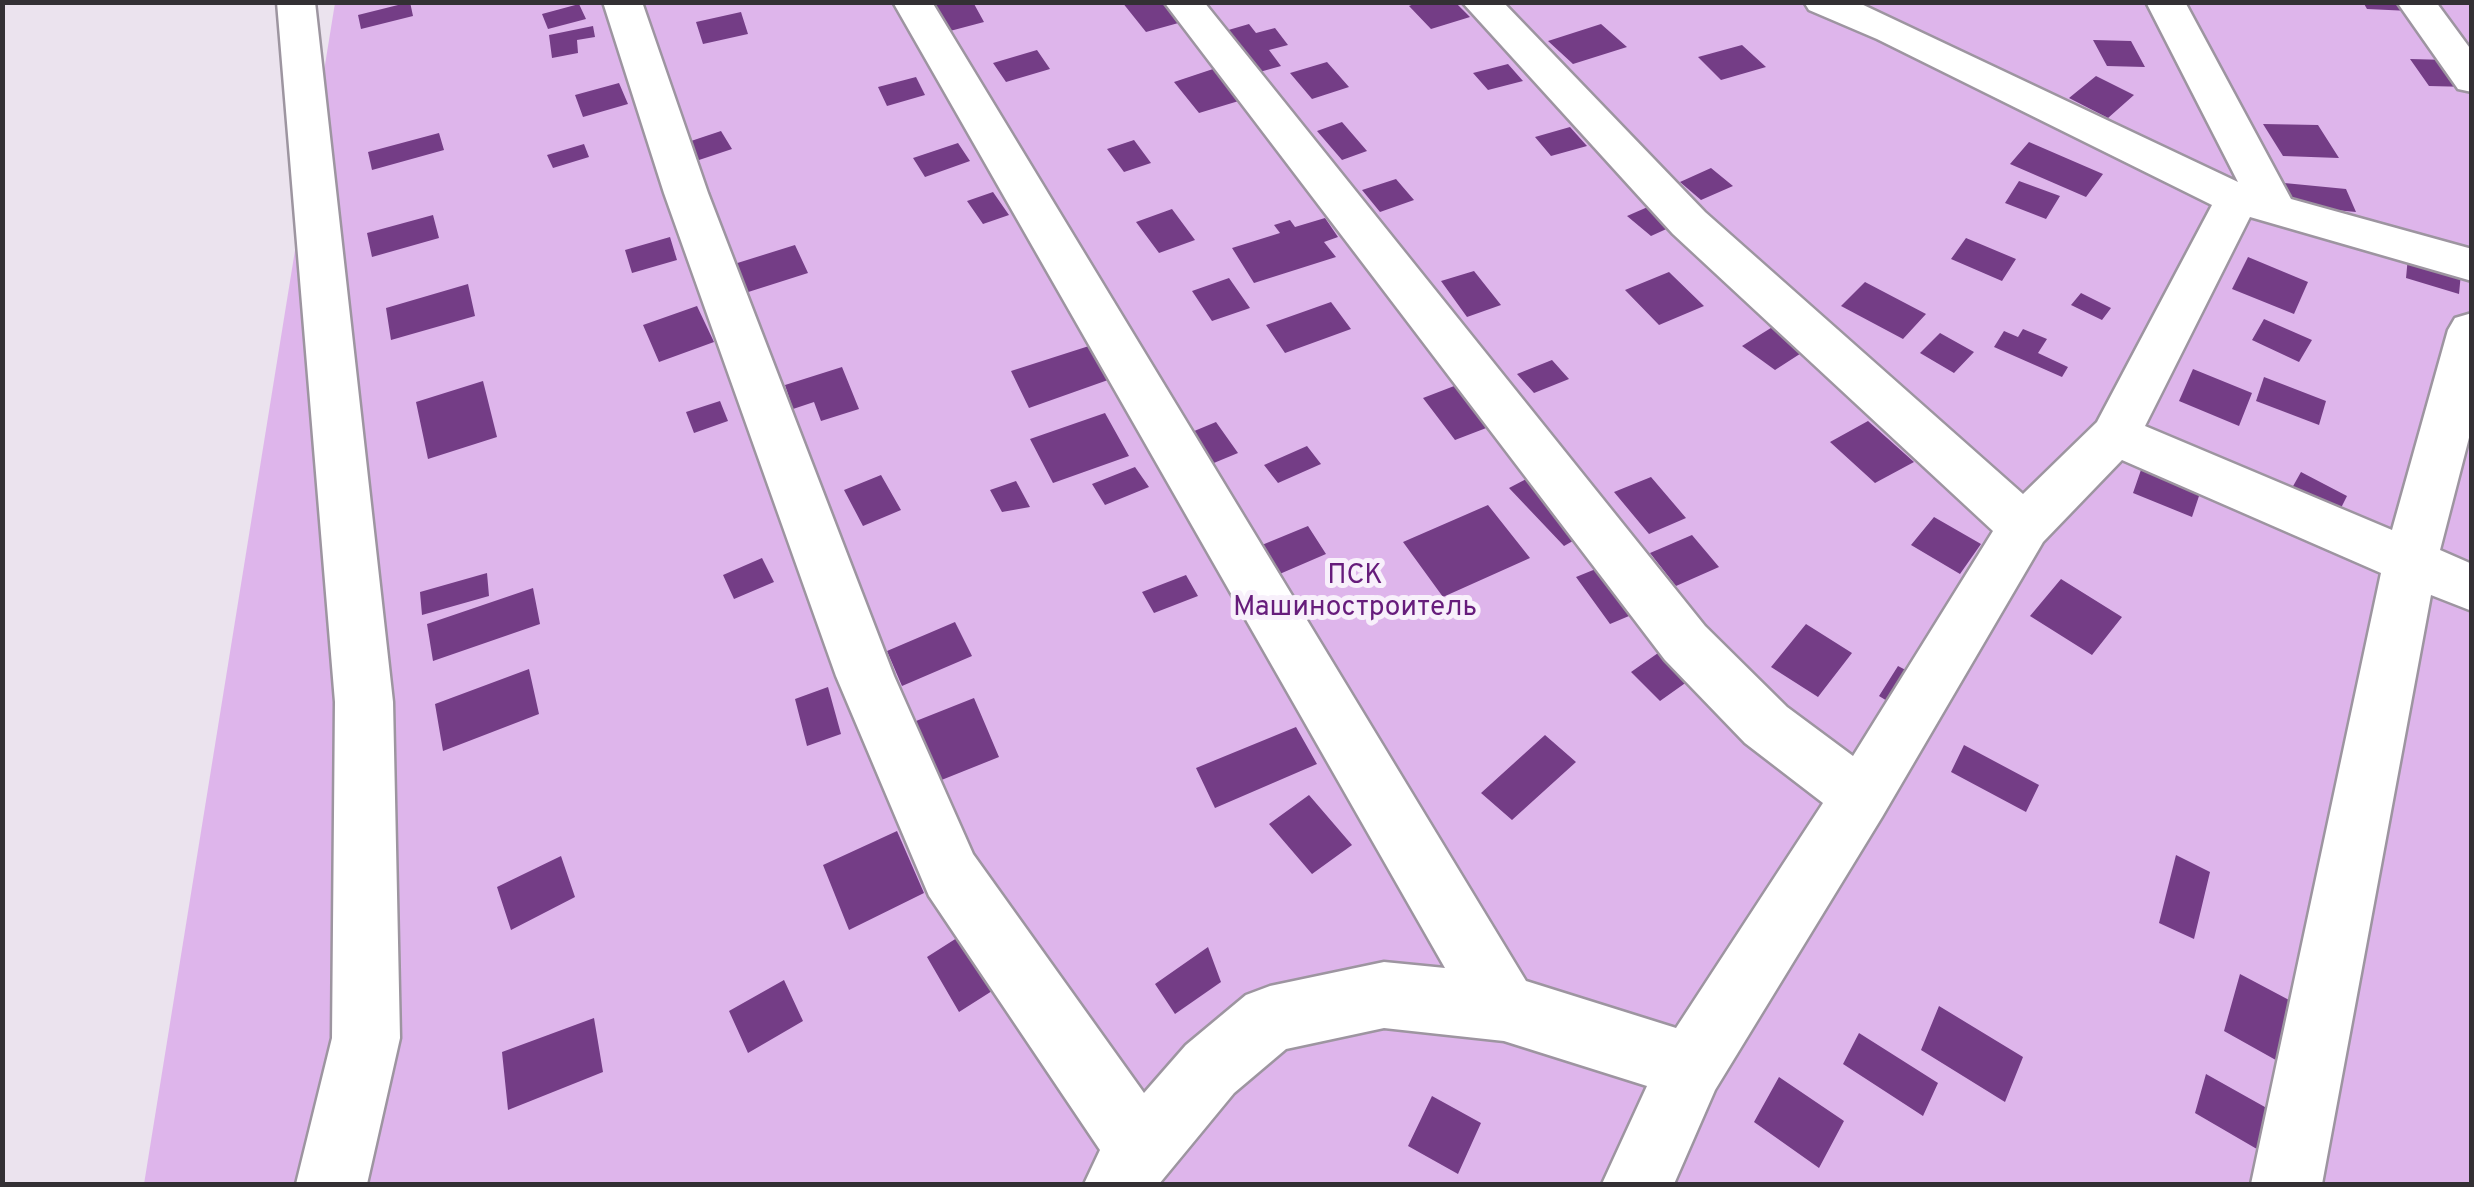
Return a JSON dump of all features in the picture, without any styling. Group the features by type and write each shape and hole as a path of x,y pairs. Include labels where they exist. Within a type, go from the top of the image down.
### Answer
{"street":[{"path":"296,2 364,702 366,1038 332,1184"},
{"path":"622,2 686,192 865,676 951,876 1130,1167 1210,1069 1270,1019 1384,994 1504,1008 1691,1066"},
{"path":"912,2 1504,1008"},
{"path":"1183,2 1686,643 1766,725 1861,797"},
{"path":"1481,2 1688,223 2024,527"},
{"path":"1822,2 2256,204 2472,264"},
{"path":"1904,2 1921,46"},
{"path":"2166,2 2256,204"},
{"path":"2416,2 2472,80"},
{"path":"1638,1184 1691,1066 1861,797 2024,527 2115,436 2256,204"},
{"path":"2287,1184 2410,562 2472,330"},
{"path":"2115,436 2472,588"}],"green space":[{"name":"ПСК Машиностроитель","path":"335,3 2471,3 2471,1184 144,1184"}],"building":[{"path":"410,2 413,16 361,29 358,15"},
{"path":"926,2 973,2 984,22 950,31 946,24 939,26"},
{"path":"1122,2 1166,2 1182,22 1146,32"},
{"path":"1419,2 1455,2 1470,17 1431,29 1409,6"},
{"path":"2363,2 2404,2 2410,11 2367,9"},
{"path":"579,4 586,19 548,29 542,14"},
{"path":"741,12 748,34 703,44 696,22"},
{"path":"1249,24 1256,33 1275,28 1288,45 1269,50 1281,66 1256,73 1225,31"},
{"path":"1601,24 1627,47 1573,64 1548,41"},
{"path":"593,26 595,37 577,40 578,53 552,58 549,35"},
{"path":"2093,40 2131,41 2145,67 2107,66"},
{"path":"1742,45 1766,67 1721,80 1698,57"},
{"path":"1037,50 1050,69 1006,82 993,63"},
{"path":"2410,59 2449,60 2469,87 2429,86"},
{"path":"1327,62 1349,87 1312,99 1290,73"},
{"path":"1508,64 1523,81 1488,90 1473,73"},
{"path":"1216,68 1242,100 1199,113 1174,82"},
{"path":"2096,76 2134,95 2108,118 2069,98"},
{"path":"916,77 925,95 887,106 878,87"},
{"path":"619,83 628,104 583,117 575,95"},
{"path":"1342,122 1367,151 1342,160 1317,131"},
{"path":"2263,124 2318,125 2339,158 2283,156"},
{"path":"1570,127 1587,146 1551,156 1535,137"},
{"path":"721,131 732,149 696,161 685,143"},
{"path":"439,133 444,150 372,170 368,152"},
{"path":"1134,140 1151,163 1124,172 1107,149"},
{"path":"2029,142 2103,174 2086,197 2010,164"},
{"path":"958,143 970,161 925,177 913,158"},
{"path":"584,144 589,157 553,168 547,155"},
{"path":"1711,168 1733,186 1701,200 1680,182"},
{"path":"1396,179 1414,200 1380,212 1362,190"},
{"path":"2019,181 2060,196 2046,219 2005,203"},
{"path":"2274,182 2346,189 2356,212 2284,205"},
{"path":"993,192 1009,215 983,224 967,201"},
{"path":"1650,206 1673,226 1651,236 1627,216"},
{"path":"1172,209 1195,240 1159,253 1136,222"},
{"path":"433,215 439,238 372,257 367,233"},
{"path":"1325,218 1338,237 1324,242 1336,257 1254,283 1232,248 1280,233 1274,225 1290,220 1295,227"},
{"path":"670,237 677,260 632,273 625,250"},
{"path":"1966,238 2016,259 2002,281 1951,259"},
{"path":"795,245 808,273 742,294 731,265"},
{"path":"2248,257 2308,282 2294,314 2232,289"},
{"path":"2408,257 2461,273 2459,294 2406,278"},
{"path":"1474,271 1501,305 1467,317 1441,281"},
{"path":"1669,272 1704,306 1659,325 1625,290"},
{"path":"1229,278 1250,308 1212,321 1192,291"},
{"path":"1865,282 1926,314 1903,339 1841,306"},
{"path":"468,284 475,316 391,340 386,308"},
{"path":"2081,293 2111,308 2102,320 2071,305"},
{"path":"1331,302 1351,329 1285,353 1266,325"},
{"path":"697,306 714,342 659,362 643,325"},
{"path":"2264,319 2312,340 2299,362 2252,340"},
{"path":"1774,326 1806,350 1775,370 1742,346"},
{"path":"2023,329 2047,339 2038,353 2068,367 2062,377 1994,347 2004,331 2018,337"},
{"path":"1940,333 1974,352 1954,373 1920,353"},
{"path":"1089,346 1108,380 1029,408 1011,371"},
{"path":"1552,360 1569,379 1534,393 1517,374"},
{"path":"842,367 859,409 821,421 814,402 793,409 785,385"},
{"path":"2193,369 2252,393 2239,426 2179,401"},
{"path":"2264,377 2326,401 2319,425 2256,401"},
{"path":"483,381 497,437 428,459 416,402"},
{"path":"1462,383 1494,425 1455,440 1423,398"},
{"path":"720,401 728,421 694,433 686,412"},
{"path":"1105,413 1129,456 1053,483 1030,439"},
{"path":"1868,421 1914,462 1875,483 1830,442"},
{"path":"1216,422 1238,453 1209,465 1187,434"},
{"path":"1307,446 1321,464 1278,483 1264,465"},
{"path":"1135,467 1149,487 1105,505 1092,484"},
{"path":"2142,467 2201,490 2192,517 2133,493"},
{"path":"2301,472 2347,496 2339,512 2292,488"},
{"path":"881,475 901,510 863,526 844,490"},
{"path":"1532,476 1587,533 1564,546 1509,488"},
{"path":"1651,477 1686,518 1649,534 1614,492"},
{"path":"1016,481 1030,507 1002,512 990,490"},
{"path":"1488,505 1530,558 1443,597 1403,542"},
{"path":"1934,517 1981,544 1960,574 1911,545"},
{"path":"1308,526 1326,554 1275,576 1257,547"},
{"path":"1692,535 1719,567 1676,586 1650,553"},
{"path":"762,558 774,582 734,599 723,575"},
{"path":"1613,562 1648,608 1610,624 1576,577"},
{"path":"487,573 489,596 422,615 420,592"},
{"path":"1186,575 1198,596 1154,613 1142,592"},
{"path":"2061,579 2122,617 2092,655 2030,616"},
{"path":"533,588 540,624 433,661 427,624"},
{"path":"955,622 972,656 902,686 887,651"},
{"path":"1806,624 1852,653 1818,697 1771,667"},
{"path":"1668,646 1698,674 1660,701 1631,672"},
{"path":"1898,666 1921,678 1902,710 1879,696"},
{"path":"529,669 539,714 443,751 435,704"},
{"path":"828,687 841,734 807,746 795,699"},
{"path":"974,698 999,757 939,781 916,721"},
{"path":"1296,727 1317,764 1215,808 1196,768"},
{"path":"1545,735 1576,762 1512,820 1481,793"},
{"path":"1964,745 2039,785 2026,812 1951,772"},
{"path":"1309,795 1352,845 1312,874 1269,824"},
{"path":"897,831 924,893 849,930 823,865"},
{"path":"2176,855 2210,872 2194,939 2159,923"},
{"path":"561,856 575,897 511,930 497,887"},
{"path":"960,936 992,991 959,1012 927,957"},
{"path":"1208,947 1221,982 1175,1014 1155,984"},
{"path":"2240,974 2306,1009 2290,1068 2224,1031"},
{"path":"784,980 803,1021 748,1053 729,1011"},
{"path":"1939,1006 2023,1057 2005,1102 1921,1050"},
{"path":"594,1018 603,1072 508,1110 502,1052"},
{"path":"1859,1033 1938,1083 1923,1116 1843,1064"},
{"path":"2206,1074 2272,1111 2262,1152 2195,1113"},
{"path":"1779,1077 1844,1121 1819,1168 1754,1122"},
{"path":"1432,1096 1481,1123 1458,1174 1408,1146"}]}
